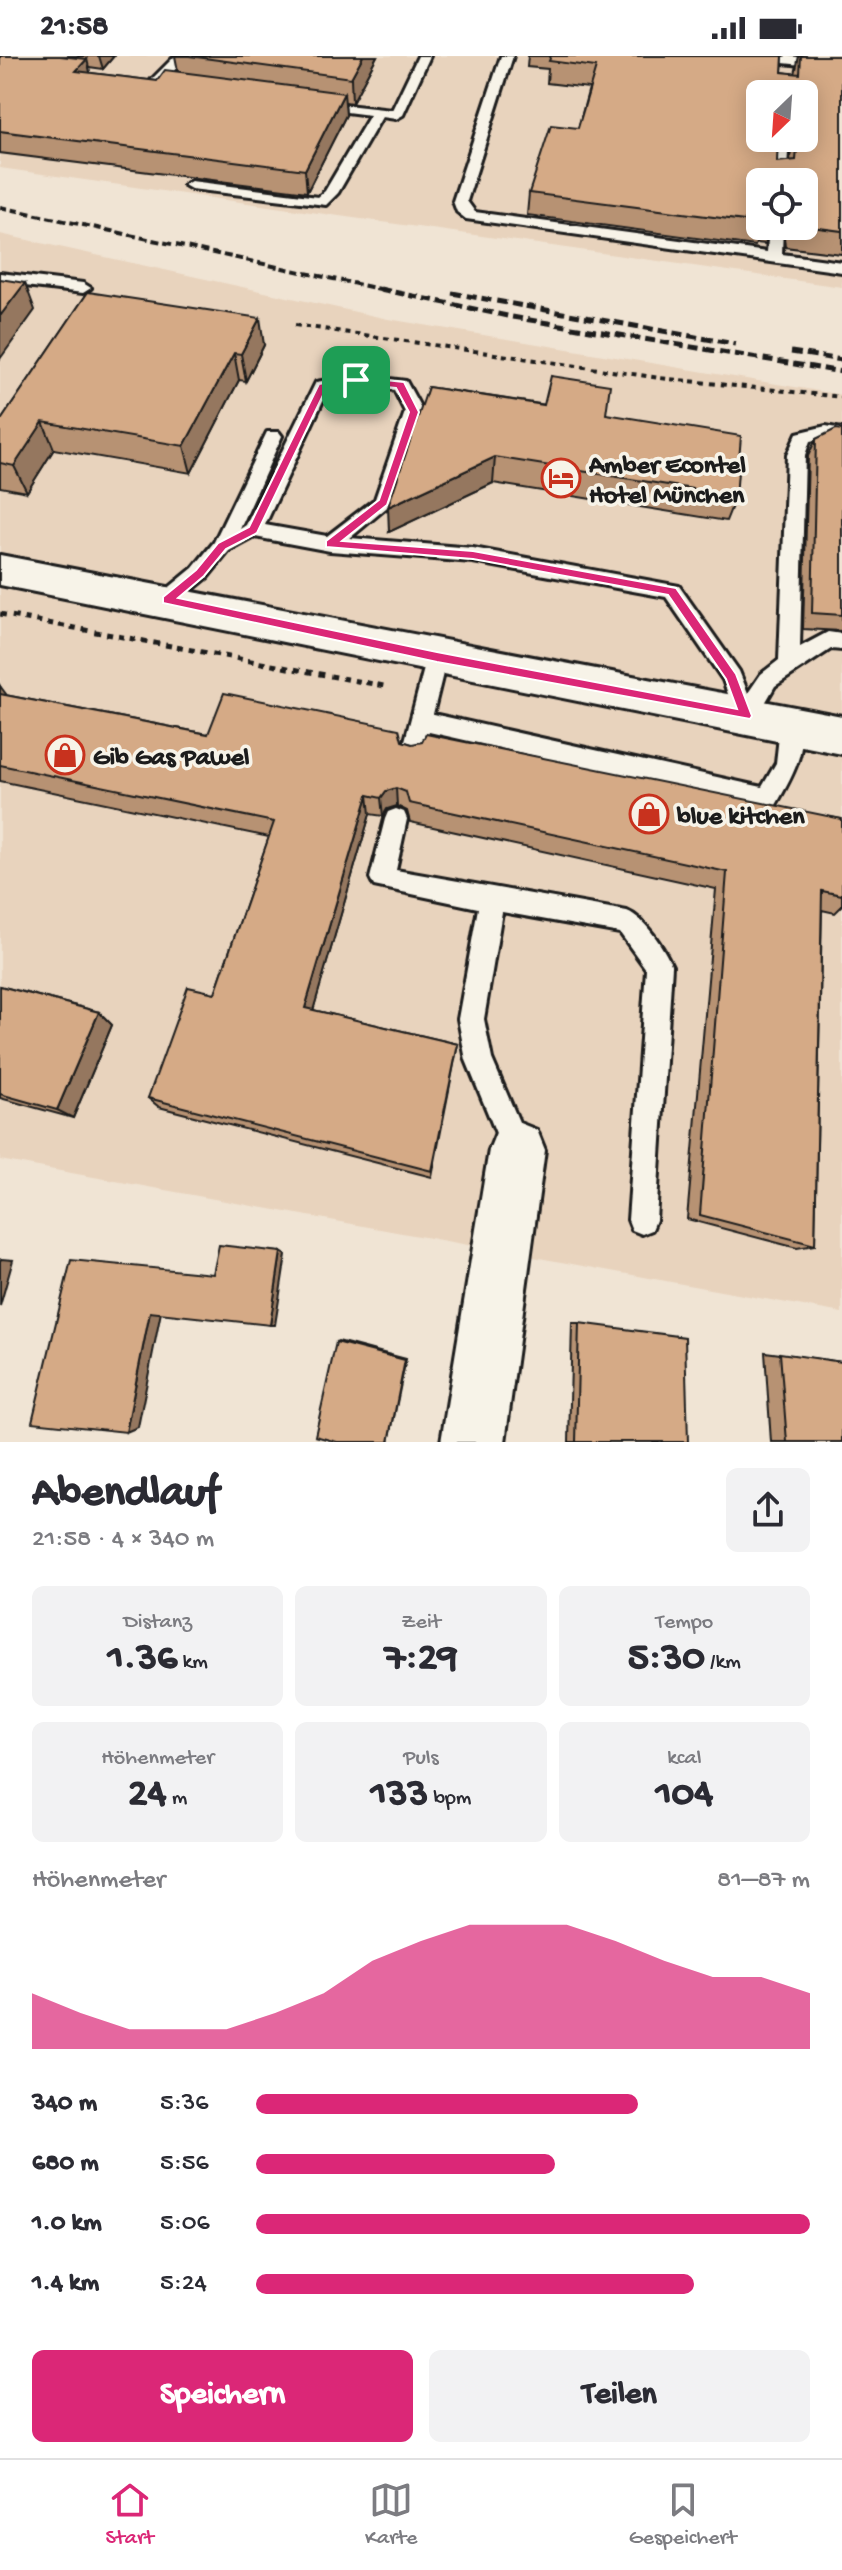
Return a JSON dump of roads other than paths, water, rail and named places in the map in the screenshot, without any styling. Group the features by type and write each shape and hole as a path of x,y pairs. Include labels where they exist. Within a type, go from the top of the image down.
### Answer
{"main road":[{"path":"0,570 167,600 437,657 842,735"},
{"path":"473,1442 517,1150"}],"lane":[{"path":"304,103 396,115 424,56"},
{"path":"507,56 460,201 462,209 481,218 842,267"},
{"path":"160,57 177,61"},
{"path":"155,83 177,61"},
{"path":"787,63 842,65"},
{"path":"140,81 170,85"},
{"path":"191,185 321,202 331,193 378,112"},
{"path":"774,260 775,240"},
{"path":"0,278 83,288"},
{"path":"222,546 253,530 322,386 356,380 400,385 414,412 383,503 330,544"},
{"path":"789,664 796,455 803,437 826,432 842,435"},
{"path":"167,600 200,573 222,546 273,436"},
{"path":"253,530 330,544 473,555 672,591 732,677 746,716"},
{"path":"746,716 768,680 828,640 842,642"},
{"path":"413,752 437,657"},
{"path":"422,721 768,798 787,764 789,724"},
{"path":"396,819 382,878 627,923 659,966 642,1220"},
{"path":"492,899 471,1019 479,1060 517,1150"}],"railway":[{"path":"0,207 389,291"},
{"path":"380,289 512,317 842,372"},
{"path":"452,293 735,344"},
{"path":"791,352 842,360"}],"place":[{"name":"Amber Econtel Hotel München","path":"561,478"},
{"name":"Gib Gas Pawel","path":"65,755"},
{"name":"blue kitchen","path":"649,814"}]}
